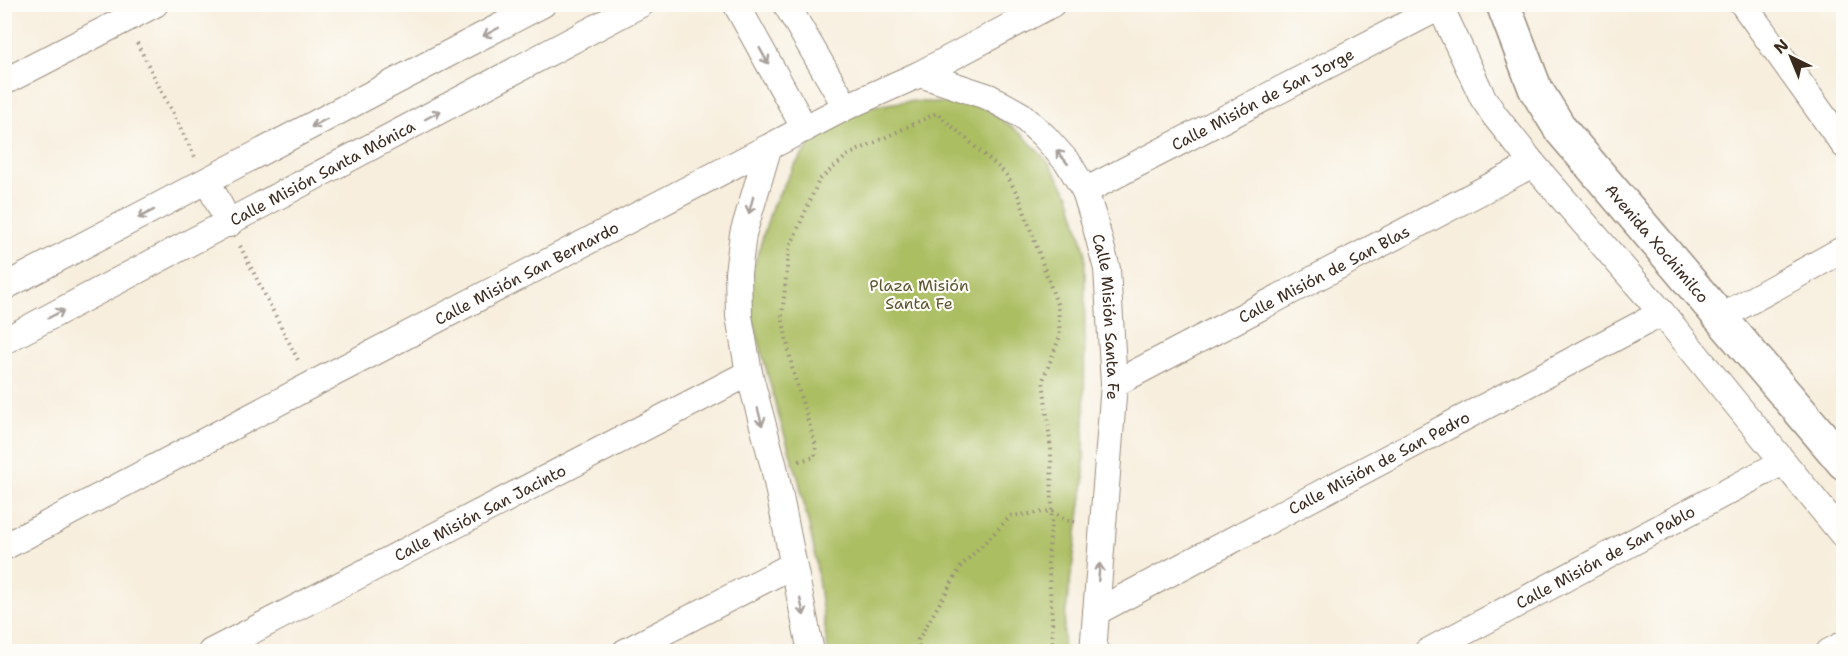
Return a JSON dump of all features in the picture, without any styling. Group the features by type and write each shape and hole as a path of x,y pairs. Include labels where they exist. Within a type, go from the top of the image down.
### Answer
{"street":[{"path":"4,82 155,4"},
{"path":"4,287 208,182 543,4"},
{"name":"Calle Misión Santa Mónica","path":"4,341 641,4"},
{"path":"736,4 805,129"},
{"path":"786,4 846,107"},
{"name":"Calle Misión San Bernardo","path":"4,547 846,107 920,74 1052,4"},
{"name":"Avenida Xochimilco","path":"1503,4 1527,69 1548,111 1575,148 1844,463"},
{"path":"1743,4 1844,145"},
{"path":"1440,6 1495,116 1533,164 1662,313 1844,536"},
{"name":"Calle Misión de San Jorge","path":"1085,191 1440,6"},
{"name":"Calle Misión Santa Fe","path":"920,74 988,97 1021,115 1069,164 1085,191 1107,269 1114,384 1093,651"},
{"path":"768,149 743,234 738,273 739,316 749,373 774,466 811,651"},
{"name":"Calle Misión de San Blas","path":"1114,384 1533,164"},
{"path":"208,182 229,224"},
{"path":"1719,318 1844,249"},
{"name":"Calle Misión de San Pedro","path":"1096,612 1662,313"},
{"name":"Calle Misión San Jacinto","path":"211,651 749,373"},
{"name":"Calle Misión de San Pablo","path":"1427,651 1784,462"},
{"path":"625,651 793,565"},
{"path":"1829,651 1844,644"}],"path":[{"path":"126,21 208,182"},
{"path":"774,466 815,457 816,446 793,372 782,316 789,249 819,180 848,155 937,113 1006,174 1019,197 1058,307 1060,336 1043,380 1051,450 1053,511 1048,563 1053,616 1053,651"},
{"path":"229,224 311,385"},
{"path":"920,651 918,640 962,565 1011,516 1053,511 1065,520 1103,527"}],"green space":[{"name":"Plaza Misión Santa Fe","path":"907,101 965,104 985,108 1024,136 1049,163 1069,195 1085,250 1084,482 1064,626 1063,651 828,652 814,549 799,481 778,414 752,315 751,275 772,207 794,166 815,138 836,119 867,107"}]}
